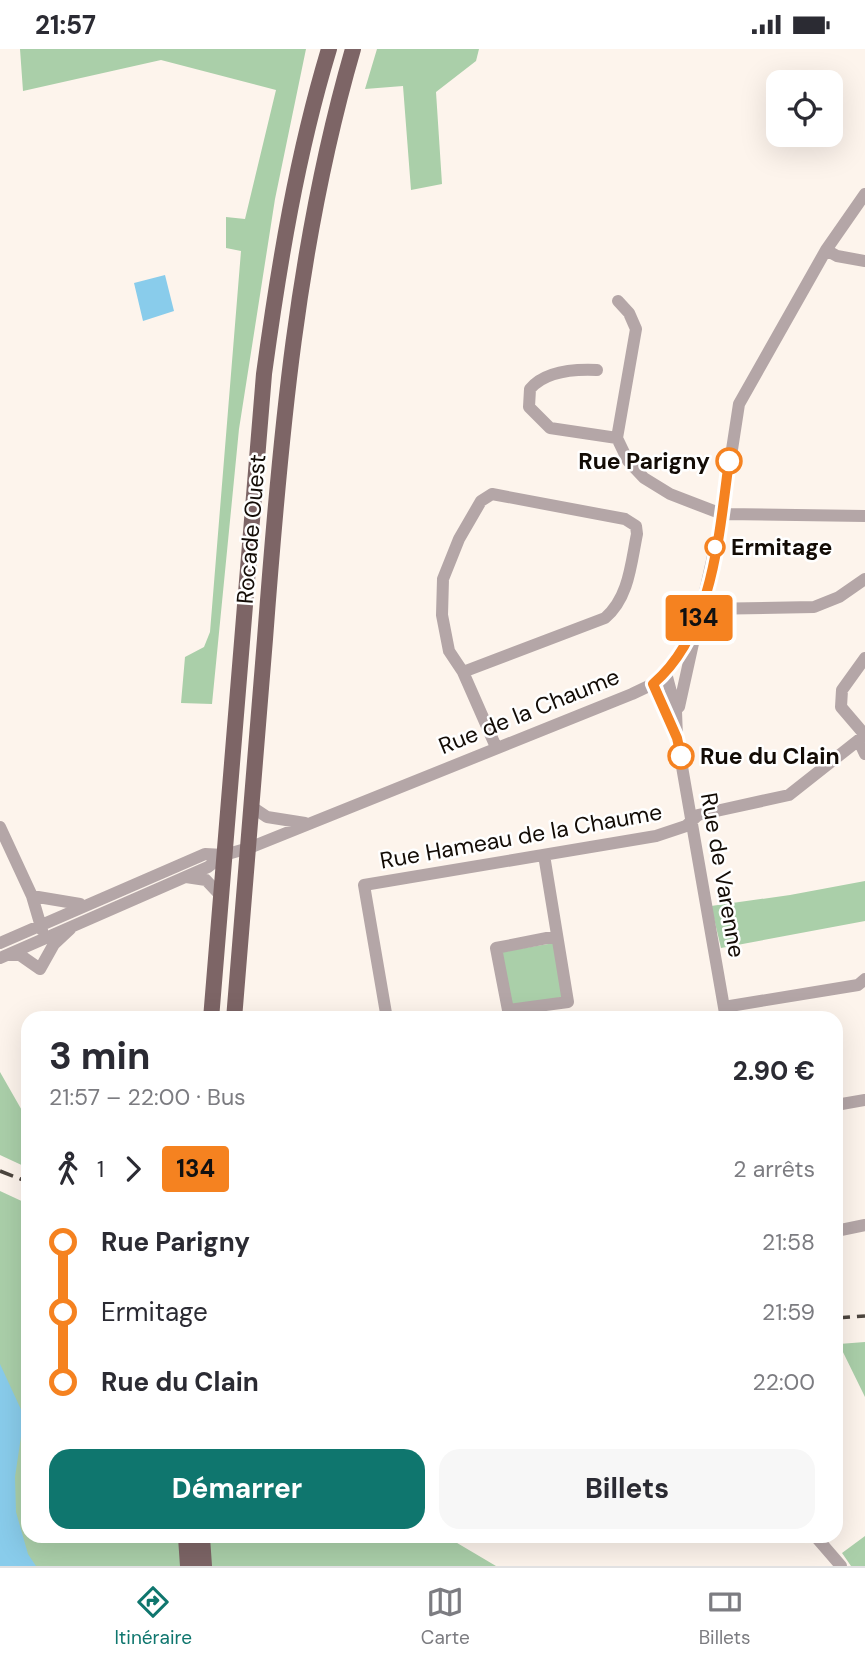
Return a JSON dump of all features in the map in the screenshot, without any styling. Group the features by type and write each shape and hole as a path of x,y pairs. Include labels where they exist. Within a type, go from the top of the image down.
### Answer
{"main road":[{"name":"Rocade Ouest","path":"212,1011 264,374 278,273 293,195 329,49"},
{"name":"Rocade Ouest","path":"235,1011 277,472 299,291 319,183 353,49"},
{"path":"186,1543 188,1566"},
{"path":"202,1543 204,1566"}],"street":[{"name":"Rue de la Chaume","path":"224,855 249,848 305,823 653,684 666,673 687,645 700,615 722,513 739,404 826,250 865,194"},
{"path":"826,250 837,256 865,261"},
{"path":"618,301 629,313 636,329 617,438 628,461 644,478 670,494 722,513 865,516"},
{"path":"597,370 578,370 541,379 530,389 529,407 550,428 617,438"},
{"path":"463,672 606,618 621,601 637,534 636,526 625,519 516,497 492,494 481,501 459,539 443,579 442,615 449,651 463,672 496,747"},
{"path":"700,615 814,607 839,597 865,579"},
{"name":"Rue de Varenne","path":"677,738 681,694 700,615"},
{"path":"865,658 842,690 841,707 863,737 865,754"},
{"name":"Rue de Varenne","path":"666,673 676,711 677,738 725,1011"},
{"name":"Rue de Varenne","path":"653,684 677,738"},
{"path":"693,820 698,815 789,795 863,737"},
{"path":"252,807 267,817 305,823"},
{"name":"Rue Hameau de la Chaume","path":"386,1011 363,885 656,835 686,826 693,820"},
{"path":"0,827 42,923 41,938"},
{"path":"2,952 42,923 83,905 205,854 224,855"},
{"path":"2,952 208,867 224,855"},
{"path":"544,855 568,1002 508,1010 496,948 557,936"},
{"path":"186,876 206,880 221,896"},
{"path":"32,896 83,905"},
{"path":"2,952 20,955 40,969 54,944 78,921"},
{"path":"734,1011 858,985 865,979"},
{"path":"843,1104 865,1100"},
{"path":"843,1230 865,1226"},
{"path":"821,1543 841,1566"}],"green space":[{"path":"20,49 306,49 275,199 239,429 212,704 181,703 185,657 204,647 210,632 241,251 226,248 226,217 245,219 276,90 161,60 23,91"},
{"path":"377,49 479,49 476,61 436,92 442,184 411,190 403,86 365,89"},
{"path":"865,881 865,921 721,948 711,906"},
{"path":"554,943 563,997 511,1006 501,952"},
{"path":"0,1072 21,1109 21,1165 0,1155"},
{"path":"0,1191 21,1201 21,1543 457,1543 496,1566 0,1566"},
{"path":"865,1342 865,1397 843,1352 843,1344"},
{"path":"865,1536 865,1566 851,1566 842,1553"}],"water":[{"path":"165,275 174,311 143,321 134,283"},
{"path":"0,1364 21,1410 21,1436 15,1477 16,1512 21,1530 21,1543 25,1543 36,1566 0,1566"}],"railway":[{"path":"0,1171 21,1179"},
{"path":"843,1318 865,1316"}],"bus line":[{"name":"134","path":"681,756 677,738 653,684 677,660 698,621 721,521 729,461"}],"place":[{"name":"Rue Parigny","path":"729,461"},
{"name":"Ermitage","path":"715,547"},
{"name":"Rue du Clain","path":"681,756"}]}
